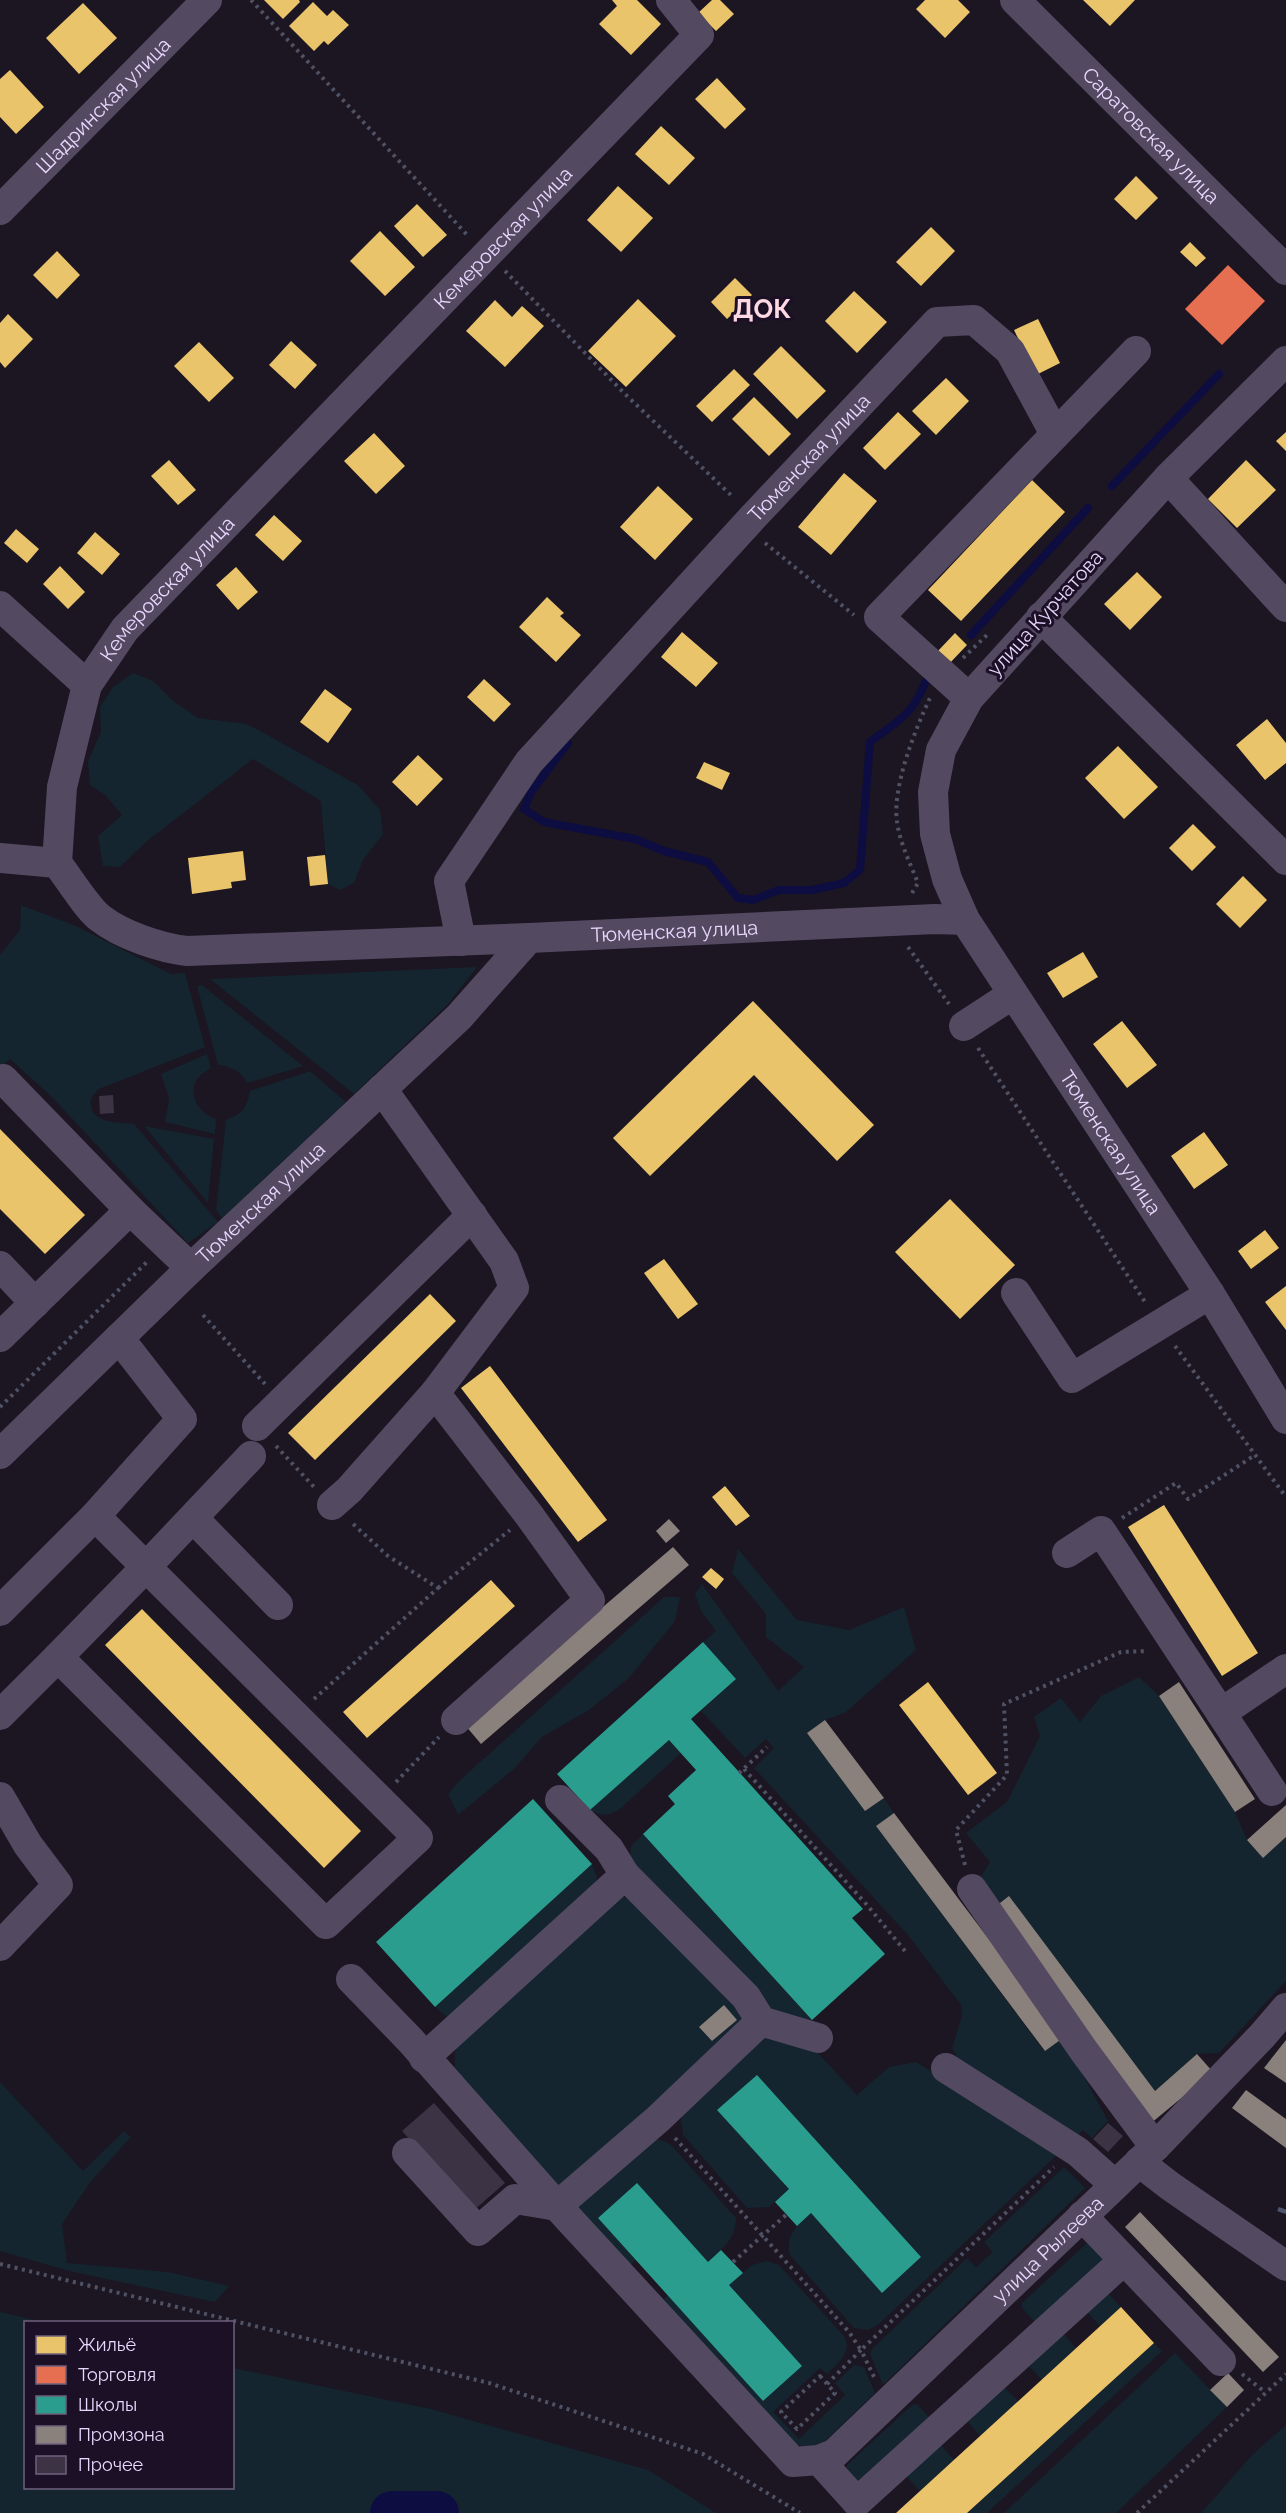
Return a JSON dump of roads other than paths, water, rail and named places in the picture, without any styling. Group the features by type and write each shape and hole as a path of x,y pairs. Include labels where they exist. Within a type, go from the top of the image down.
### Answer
{"street":[{"name":"Шадринская улица","path":"0,210 207,0"},
{"name":"Кемеровская улица","path":"57,862 62,787 87,685 125,629 699,35 671,0"},
{"name":"Саратовская улица","path":"1016,0 1286,270"},
{"name":"Тюменская улица","path":"461,941 449,881 529,762 754,516 937,322 974,320 1010,351 1055,434"},
{"path":"969,698 879,617 1136,351"},
{"name":"улица Курчатова","path":"965,920 947,879 935,834 933,792 941,750 969,698 1168,478 1286,361"},
{"path":"1168,478 1286,607"},
{"path":"0,606 87,685"},
{"path":"1041,617 1286,860"},
{"path":"0,858 57,862 99,918 165,948 187,951 529,938"},
{"name":"Тюменская улица","path":"0,1454 191,1268 459,1017 529,938 965,920 1210,1294 1286,1419"},
{"path":"964,1026 1013,994"},
{"path":"0,1082 3,1079 130,1210 191,1268"},
{"path":"332,1505 349,1490 435,1393 514,1288 504,1261 382,1089"},
{"path":"0,1337 130,1210"},
{"path":"257,1426 472,1215"},
{"path":"0,1266 35,1303"},
{"path":"1016,1293 1072,1378 1210,1294"},
{"path":"0,1611 95,1516 182,1419 119,1338"},
{"path":"435,1393 529,1515 590,1600 456,1720"},
{"path":"0,1715 146,1567 251,1456"},
{"path":"58,1657 326,1923 418,1838 95,1516"},
{"path":"193,1518 278,1605"},
{"path":"1067,1553 1101,1531 1272,1791"},
{"path":"1221,1713 1286,1669"},
{"path":"0,1797 28,1845 58,1885 0,1946"},
{"path":"560,1800 609,1849 625,1875 746,1997 761,2021 818,2038"},
{"path":"424,2058 625,1875"},
{"path":"972,1889 1084,2051 1147,2155 1170,2186 1286,2266"},
{"path":"351,1978 557,2206 806,2461 857,2502 1123,2261"},
{"name":"улица Рылеева","path":"806,2461 834,2454 1147,2155 1286,2008"},
{"path":"557,2206 658,2118 761,2021"},
{"path":"946,2068 1078,2152 1115,2185"},
{"path":"407,2153 478,2231 515,2199 557,2206"},
{"path":"1082,2216 1221,2361"}],"waterway":[{"path":"1112,486 1219,374"},
{"path":"971,635 1088,508"},
{"path":"568,743 531,792 524,809 544,822 635,839 664,851 708,862 738,898 753,900 779,890 812,890 844,883 860,870 870,742 903,717 915,703 926,681"},
{"path":"392,2513 437,2513"}],"railway":[{"path":"1278,2209 1286,2212"}],"district":[{"name":"ДОК","path":"762,309"}]}
